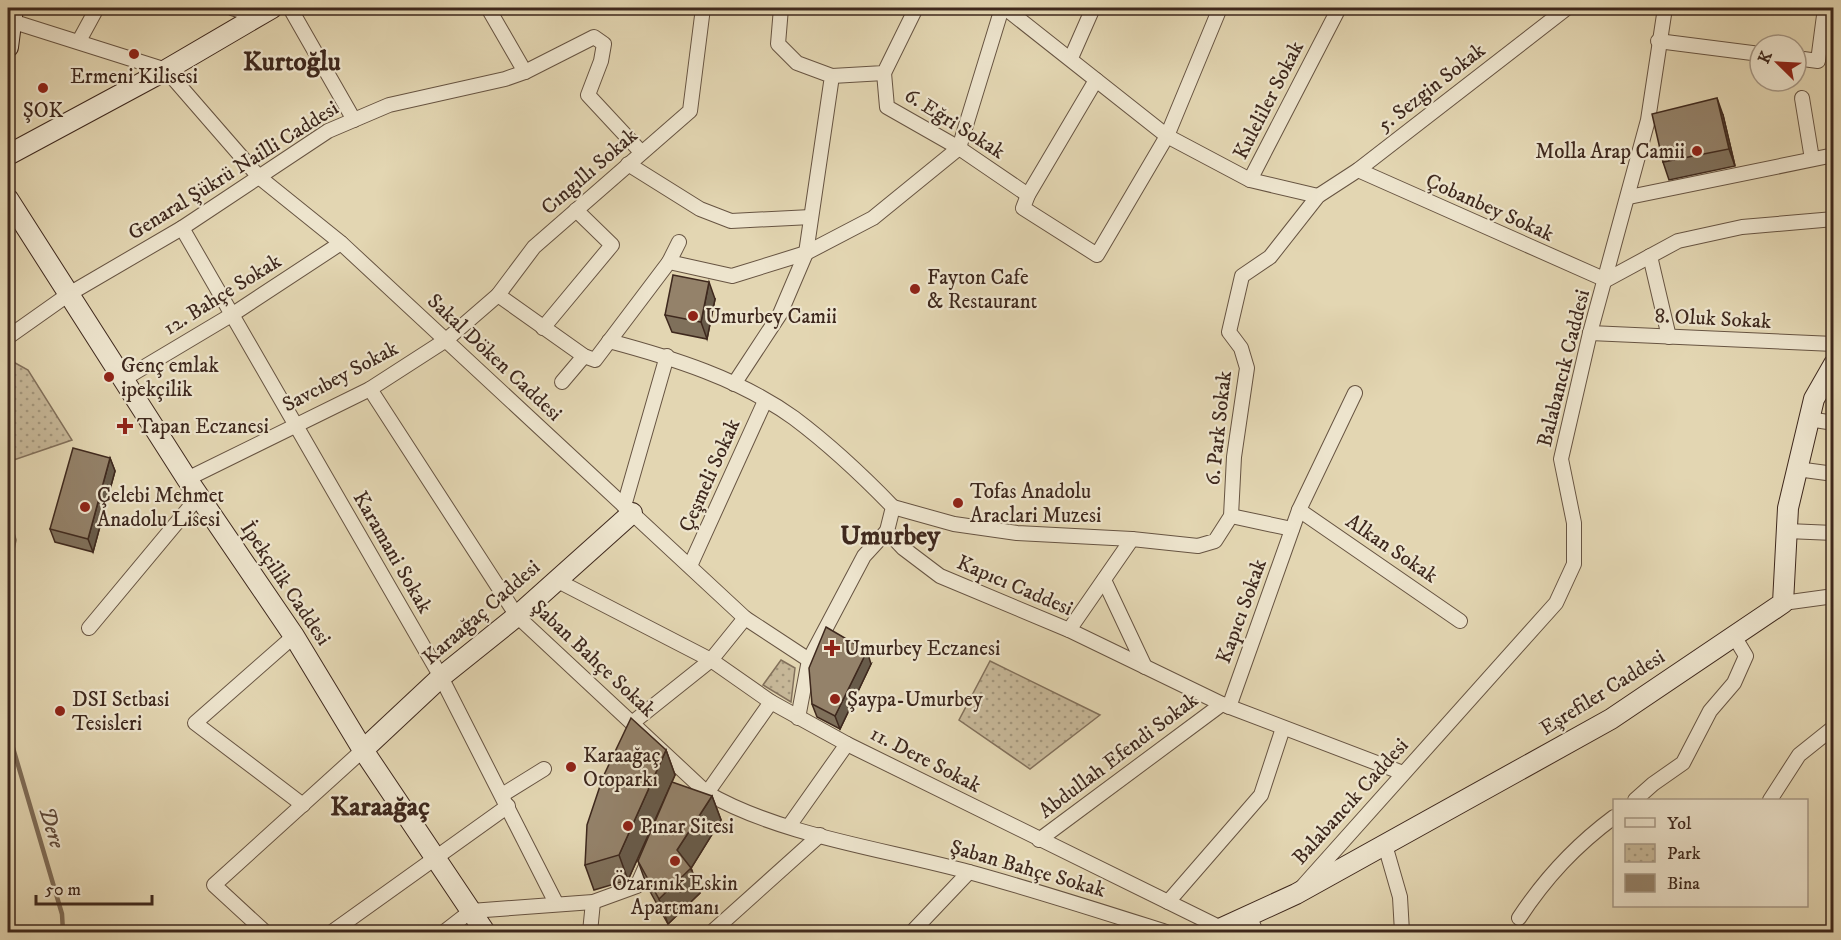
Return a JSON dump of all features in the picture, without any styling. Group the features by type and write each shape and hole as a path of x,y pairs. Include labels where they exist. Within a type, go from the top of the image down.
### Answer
{"main road":[{"path":"8,155 166,70 265,12"},
{"path":"8,47 11,16"},
{"name":"İpekçilik Caddesi","path":"8,199 187,479 294,636 363,750 485,933"},
{"path":"1783,603 1788,508 1814,399 1833,364"},
{"name":"Karaağaç Caddesi","path":"363,750 441,677 517,616 628,509"},
{"name":"Eşrefiler Caddesi","path":"1217,930 1253,924 1296,894 1611,719 1783,603"}],"street":[{"path":"80,41 97,8"},
{"path":"232,8 265,12"},
{"path":"290,8 354,120"},
{"path":"488,8 525,72"},
{"name":"Cıngıllı Sokak","path":"446,340 498,295 534,247 690,111 703,8"},
{"path":"781,8 778,44 796,63 832,76 884,73 916,8"},
{"path":"669,262 732,276 806,253 873,218 959,148 1004,8 1071,58 1167,136 1250,180 1318,196"},
{"path":"1071,58 1093,8"},
{"path":"1096,80 1028,195 1023,208 1097,255 1167,136 1220,8"},
{"name":"Kuleliler Sokak","path":"1250,180 1338,8"},
{"name":"5. Sezgin Sokak","path":"1318,196 1358,170 1567,8"},
{"name":"Balabancık Caddesi","path":"1296,894 1556,603 1574,564 1574,523 1562,459 1590,333 1629,197 1648,120 1658,41 1665,8"},
{"path":"1808,60 1818,61 1825,8"},
{"path":"11,16 166,70"},
{"name":"Genaral Şükrü Nailli Caddesi","path":"8,330 11,335 69,294 182,228 328,131 389,105 505,79 525,72 594,37 603,44 601,61 588,95 641,152"},
{"path":"1658,41 1748,52"},
{"name":"Sakal Döken Caddesi","path":"166,70 259,177 341,243 746,618 809,660"},
{"name":"6. Eğri Sokak","path":"884,73 887,107 959,148 1028,195"},
{"path":"734,384 780,314 806,253 832,76"},
{"path":"1802,98 1812,159"},
{"path":"1629,197 1833,155"},
{"path":"628,164 700,209 731,221 811,217"},
{"name":"Çobanbey Sokak","path":"1358,170 1466,220 1606,280"},
{"name":"6. Park Sokak","path":"893,507 954,524 996,530 1198,546 1215,541 1231,516 1234,457 1247,368 1241,348 1229,332 1242,276 1270,257 1318,196"},
{"path":"543,328 612,244 576,210"},
{"path":"1606,280 1678,241 1742,226 1833,219"},
{"name":"Karamani Sokak","path":"182,228 441,677 556,903"},
{"path":"498,295 584,356 595,360 669,262 680,242"},
{"name":"12. Bahçe Sokak","path":"124,379 233,314 341,243"},
{"path":"1650,256 1669,337"},
{"name":"8. Oluk Sokak","path":"1590,333 1833,344"},
{"name":"Savcıbey Sokak","path":"187,479 370,389 446,340"},
{"path":"609,341 667,356 734,384 793,417 854,466 893,507 887,531 864,556 809,660 798,718"},
{"path":"562,382 584,356"},
{"path":"628,509 667,356"},
{"name":"Şaban Bahçe Sokak","path":"370,389 517,616 632,723 684,778 722,802 789,826 969,872 1166,933"},
{"name":"Kapıcı Sokak","path":"1226,705 1299,510 1355,393"},
{"name":"Çeşmeli Sokak","path":"690,566 765,401"},
{"path":"1809,419 1833,423"},
{"path":"1797,469 1833,474"},
{"path":"88,628 199,496"},
{"name":"Alkan Sokak","path":"1299,510 1460,621"},
{"path":"1231,516 1292,529"},
{"name":"Kapıcı Caddesi","path":"887,531 903,548 940,576 1069,630 1226,705 1403,773"},
{"path":"1787,531 1833,533"},
{"path":"1069,630 1132,539"},
{"name":"11. Dere Sokak","path":"556,580 711,660 771,702 847,744 1168,902 1217,930"},
{"path":"1104,580 1145,667"},
{"path":"1783,603 1833,596"},
{"path":"632,723 711,660 746,618"},
{"path":"294,636 195,723 303,805"},
{"path":"1637,799 1653,783 1683,763 1710,711 1734,683 1746,656 1734,636"},
{"path":"707,793 771,702"},
{"name":"Abdullah Efendi Sokak","path":"1040,840 1226,705"},
{"path":"1771,799 1799,756 1833,727"},
{"path":"1168,902 1262,795 1283,728"},
{"path":"789,826 847,744"},
{"path":"265,933 214,885 363,750"},
{"path":"332,933 435,856 544,769"},
{"path":"1519,918 1543,882 1574,849 1613,818"},
{"path":"712,933 820,835"},
{"path":"444,933 471,911 593,902 637,886 655,845"},
{"path":"1385,845 1400,897 1402,933"},
{"path":"912,933 969,872"},
{"path":"590,933 593,902"}],"green space":[{"path":"8,359 28,370 72,440 8,462"},
{"path":"8,510 16,540 8,579"},
{"path":"781,660 795,668 791,702 763,685"},
{"path":"990,661 1100,715 1030,769 959,720"}],"building":[{"path":"1717,98 1729,149 1663,162 1652,114"},
{"path":"673,275 709,282 701,322 665,315"},
{"name":"Çelebi Mehmet Anadolu Lisesi","path":"73,448 110,458 88,539 50,529"},
{"name":"Şaypa-Umurbey","path":"826,627 867,651 835,716 812,704 809,668"},
{"path":"631,718 666,750 619,855 585,865 587,825 603,777"},
{"path":"672,782 712,796 677,850 691,868 659,899 638,861"}],"waterway":[{"name":"Dere","path":"8,731 62,914 63,932"}],"place":[{"name":"Ermeni Kilisesi","path":"134,54"},
{"name":"ŞOK","path":"43,88"},
{"name":"Molla Arap Camii","path":"1697,151"},
{"name":"Fayton Cafe & Restaurant","path":"915,289"},
{"name":"Umurbey Camii","path":"693,316"},
{"name":"Genç emlak ipekçilik","path":"109,377"},
{"name":"Tapan Eczanesi","path":"125,426"},
{"name":"Tofas Anadolu Araclari Muzesi","path":"958,503"},
{"name":"Çelebi Mehmet Anadolu Lisesi","path":"85,507"},
{"name":"Umurbey Eczanesi","path":"832,648"},
{"name":"Şaypa-Umurbey","path":"835,699"},
{"name":"DSI Setbasi Tesisleri","path":"60,711"},
{"name":"Karaağaç Otoparkı","path":"571,767"},
{"name":"Pınar Sitesi","path":"628,826"},
{"name":"Özarınık Eskin Apartmanı","path":"675,861"}],"district":[{"name":"Kurtoğlu","path":"292,61"},
{"name":"Umurbey","path":"890,535"},
{"name":"Karaağaç","path":"380,806"}]}
